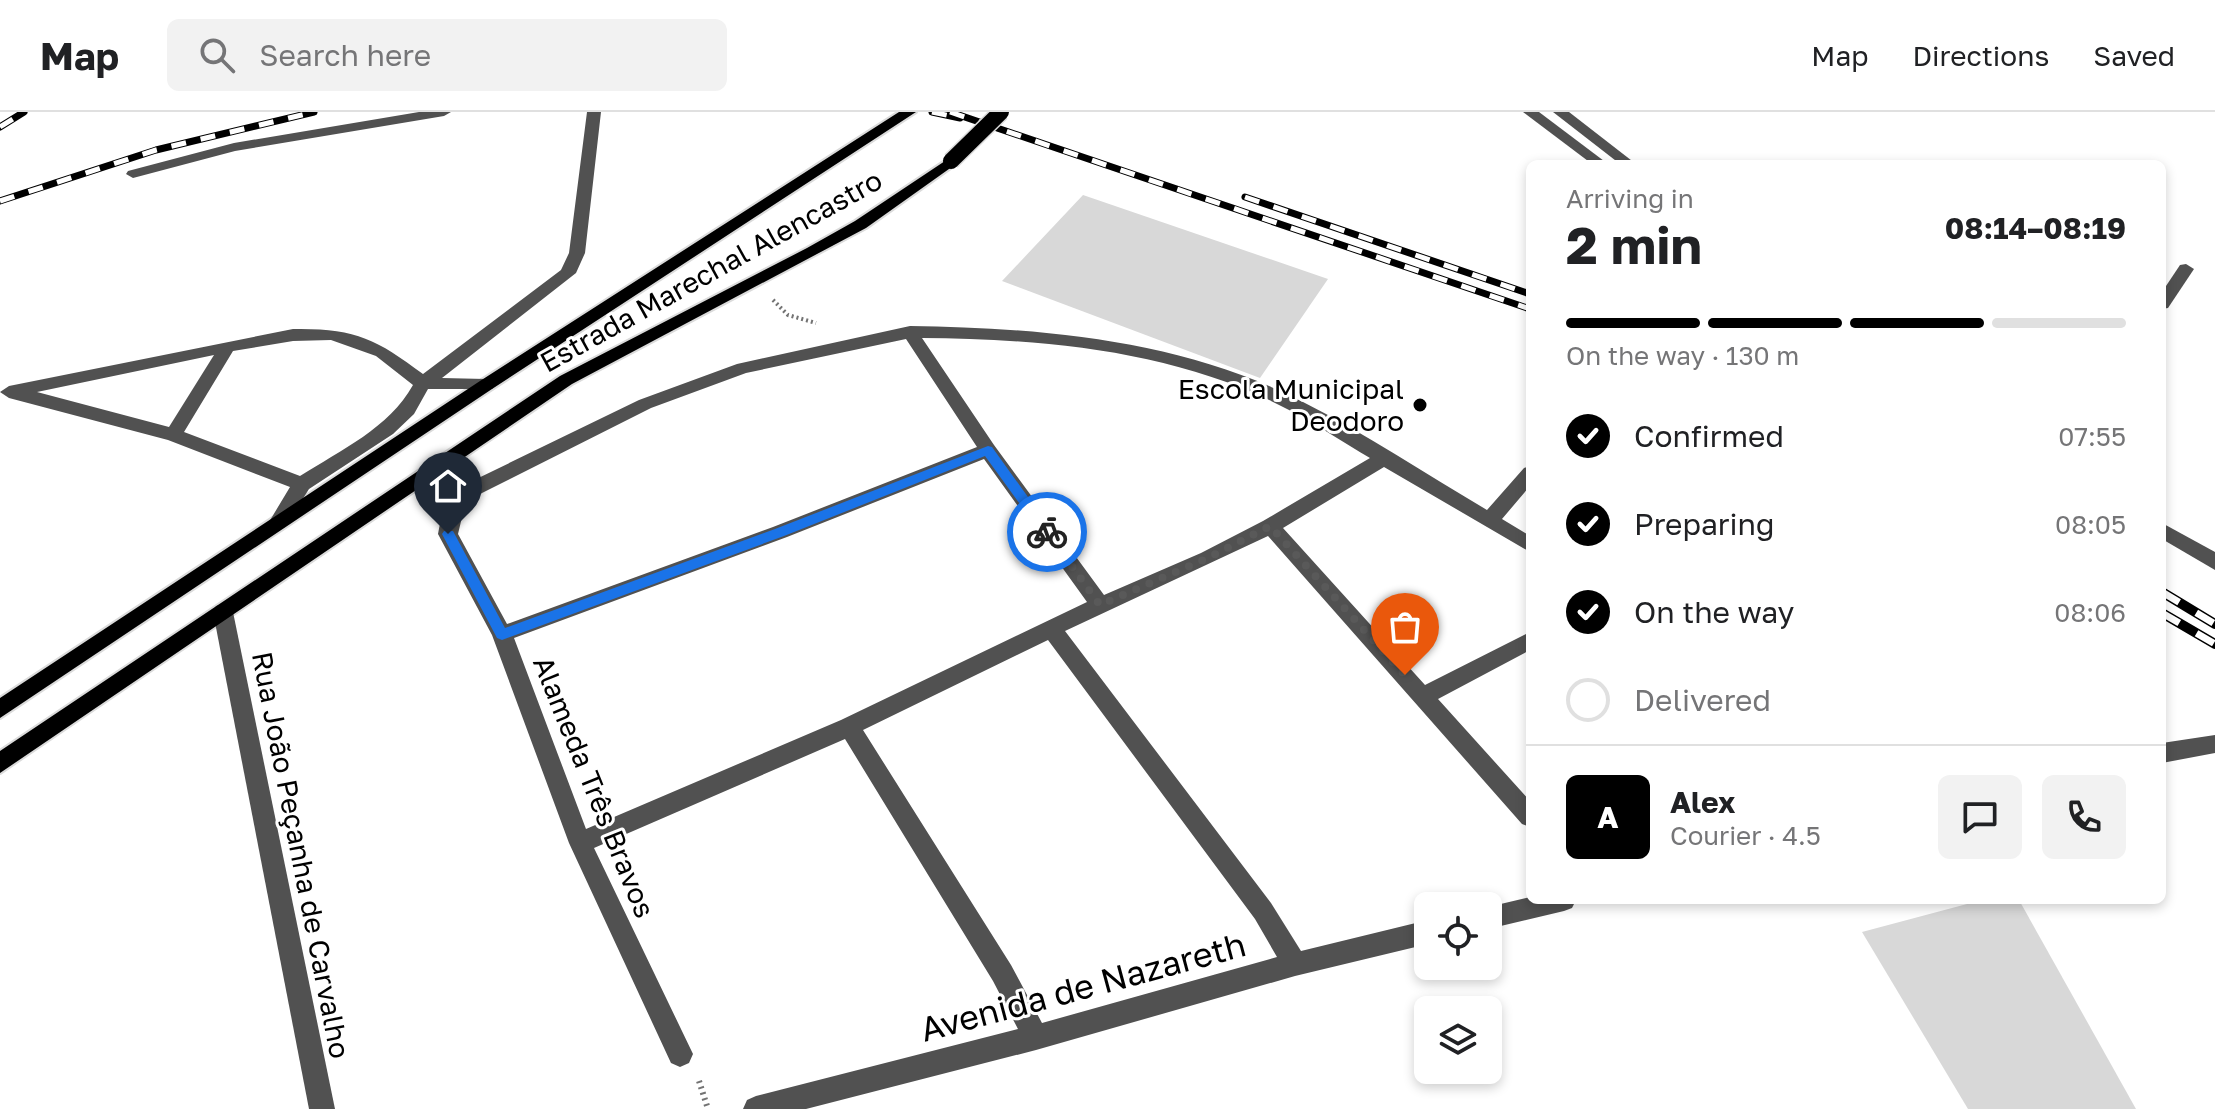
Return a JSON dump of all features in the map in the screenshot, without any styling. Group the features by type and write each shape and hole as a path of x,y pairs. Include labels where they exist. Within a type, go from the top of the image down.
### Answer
{"main road":[{"name":"Estrada Marechal Alencastro","path":"0,709 486,385 909,112"},
{"name":"Estrada Marechal Alencastro","path":"0,763 566,380 620,348 814,251 904,197 951,161 1001,112"}],"street":[{"path":"133,174 234,147 444,112"},
{"name":"Estrada Marechal Alencastro","path":"278,522 302,484 387,429 408,410 423,383 568,273 577,253 594,112"},
{"path":"1530,112 1596,160"},
{"path":"1560,112 1624,160"},
{"path":"2166,298 2186,269"},
{"path":"910,332 988,450 1100,605"},
{"name":"Alameda Três Bravos","path":"680,1054 580,843 502,634 448,534 449,519 456,505 473,489 645,404 743,368 910,332 1003,333 1105,345 1184,363 1296,406 1526,542"},
{"path":"5,388 293,335 331,334 356,340 382,352 423,383 486,385"},
{"path":"173,435 228,346"},
{"path":"5,388 173,435 302,484"},
{"path":"502,634 780,532 988,450"},
{"path":"580,843 849,727 1100,605 1208,558 1270,526 1385,458"},
{"path":"1490,520 1526,478"},
{"path":"1270,526 1526,812"},
{"path":"2169,534 2215,562"},
{"name":"Rua João Peçanha de Carvalho","path":"223,612 322,1109"},
{"path":"1052,630 1263,911 1295,964"},
{"path":"1424,696 1526,642"},
{"path":"849,727 1002,973 1036,1037"},
{"path":"2166,752 2215,744"},
{"path":"1502,915 1547,904"},
{"name":"Avenida de Nazareth","path":"767,1107 1036,1037 1295,964 1414,935"}],"path":[{"path":"765,293 788,315 821,325"}],"shaded area":[{"path":"1083,195 1328,279 1260,378 1002,281"},
{"path":"1967,904 2021,904 2136,1109 1968,1109 1862,932"}],"railway":[{"path":"0,127 24,112"},
{"path":"0,201 156,150 314,112"},
{"path":"932,112 960,118"},
{"path":"950,112 1526,308"},
{"path":"1245,197 1526,293"},
{"path":"2166,594 2215,624"},
{"path":"2166,615 2215,644"}],"way so far":[{"path":"1047,532 1100,605 1208,558 1270,526 1405,675"}],"place":[{"name":"Escola Municipal Deodoro","path":"1420,405"}],"route":[{"path":"448,534 502,634 780,532 988,450 1047,532"}]}
